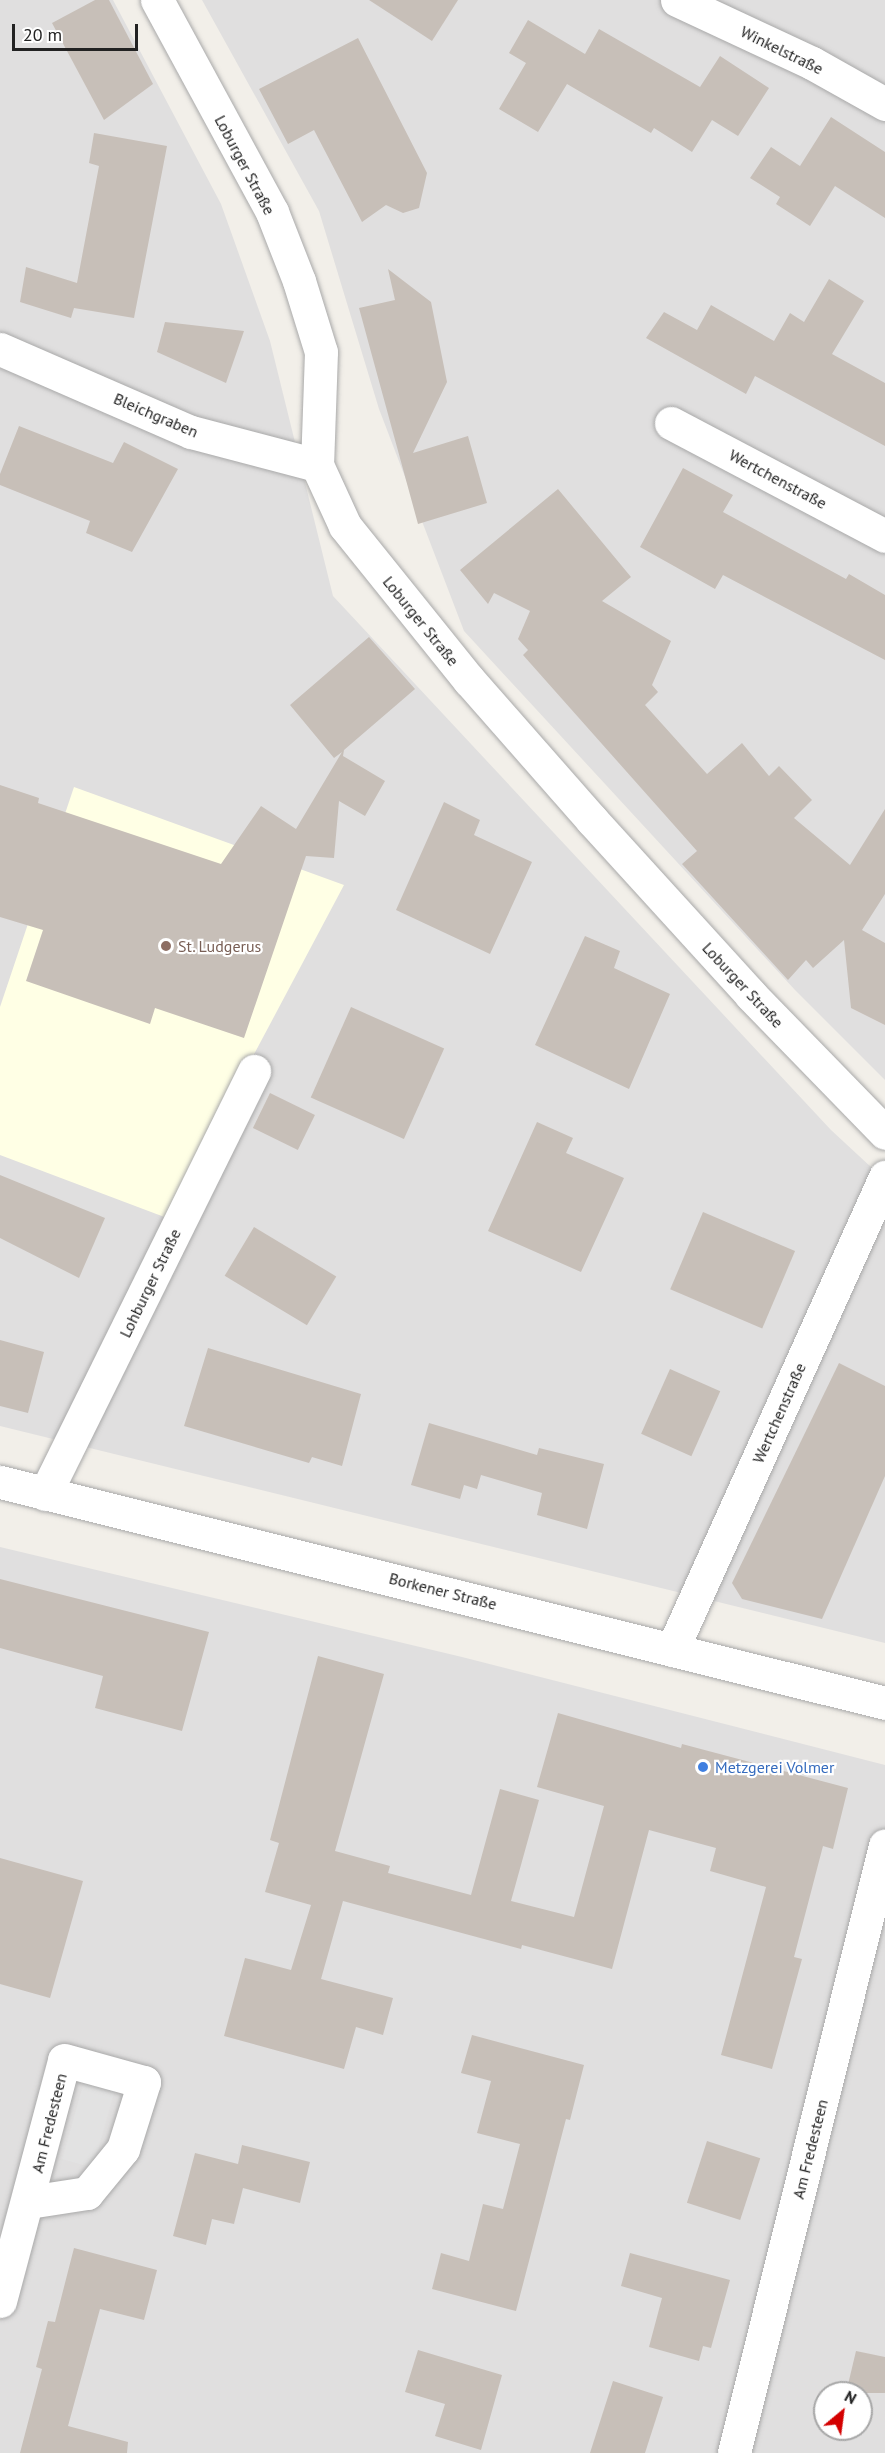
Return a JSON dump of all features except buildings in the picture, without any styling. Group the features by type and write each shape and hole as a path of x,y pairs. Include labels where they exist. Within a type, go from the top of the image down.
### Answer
{"street":[{"name":"Loburger Straße","path":"157,0 272,212 299,281 321,352 317,465 345,526 469,680 751,995 885,1133"},
{"name":"Winkelstraße","path":"678,0 812,63 885,104"},
{"name":"Bleichgraben","path":"0,349 191,432 317,465"},
{"name":"Wertchenstraße","path":"671,423 885,536"},
{"name":"Lohburger Straße","path":"45,1494 254,1071"},
{"name":"Wertchenstraße","path":"672,1650 885,1177"},
{"name":"Borkener Straße","path":"0,1482 885,1703"},
{"name":"Am Fredesteen","path":"734,2453 885,1845"},
{"path":"0,2301 29,2202"}],"shaded area":[{"path":"0,0 113,0 221,204 270,341 333,596 831,1130 885,1180 885,1643 0,1426"},
{"path":"202,0 885,0 885,1080 795,990 464,631 379,409 319,211"},
{"name":"St. Ludgerus","path":"74,787 344,885 167,1218 0,1155 0,1007"},
{"path":"0,1547 462,1657 885,1765 885,2453 0,2453"},
{"path":"84,2082 115,2091 93,2168 62,2159"}],"place":[{"name":"St. Ludgerus","path":"166,946"},
{"name":"Metzgerei Volmer","path":"703,1767"}]}
